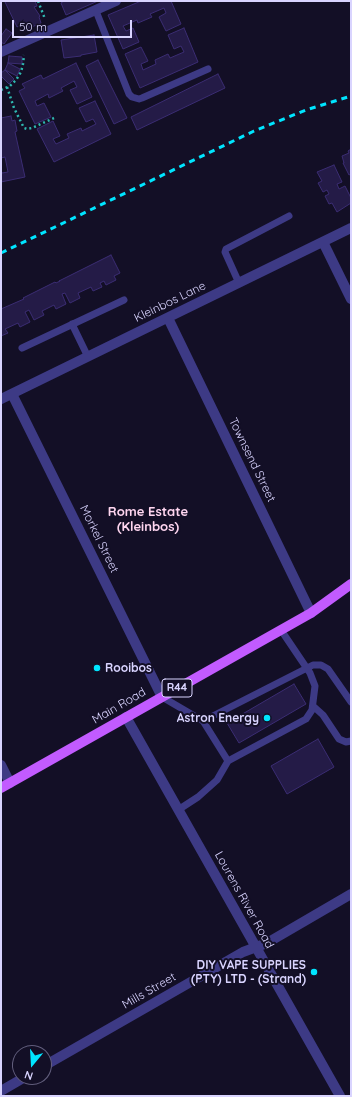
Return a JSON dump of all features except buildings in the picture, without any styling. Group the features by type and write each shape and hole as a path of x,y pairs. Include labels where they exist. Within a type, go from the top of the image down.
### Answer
{"main road":[{"name":"Main Road","path":"1,788 311,614 351,584"}],"street":[{"path":"1,52 116,1"},
{"name":"Kleinbos Lane","path":"1,399 351,228"},
{"path":"323,242 351,299"},
{"name":"Townsend Street","path":"168,318 311,614"},
{"name":"Morkel Street","path":"12,394 162,697"},
{"name":"Lourens River Road","path":"126,717 340,1096"},
{"path":"1,765 10,783"},
{"name":"Mills Street","path":"52,1061 243,952 267,943 351,894"},
{"path":"1,1091 12,1085"}],"lane":[{"path":"96,11 129,94 135,99 142,98 208,69"},
{"path":"239,283 225,252 226,250 288,216"},
{"path":"22,348 124,300"},
{"path":"72,324 88,357"},
{"path":"178,810 198,797 217,780 228,761 306,718 312,710 315,686 310,673 281,630"},
{"path":"203,722 306,667 313,665 321,665 328,669 351,702"},
{"path":"162,697 203,722 228,761"},
{"path":"313,706 324,715 339,739 346,742 351,741"}],"path":[{"path":"38,1 50,31"},
{"path":"1,90 16,80 23,64 24,55 19,44"},
{"path":"7,87 14,108 24,128 32,128 54,118"}],"railway":[{"path":"1,253 254,131 306,110 351,96"}],"place":[{"name":"Rooibos","path":"97,668"},
{"name":"Astron Energy","path":"267,718"},
{"name":"DIY VAPE SUPPLIES (PTY) LTD - (Strand)","path":"314,972"}],"district":[{"name":"Rome Estate (Kleinbos)","path":"148,520"}]}
